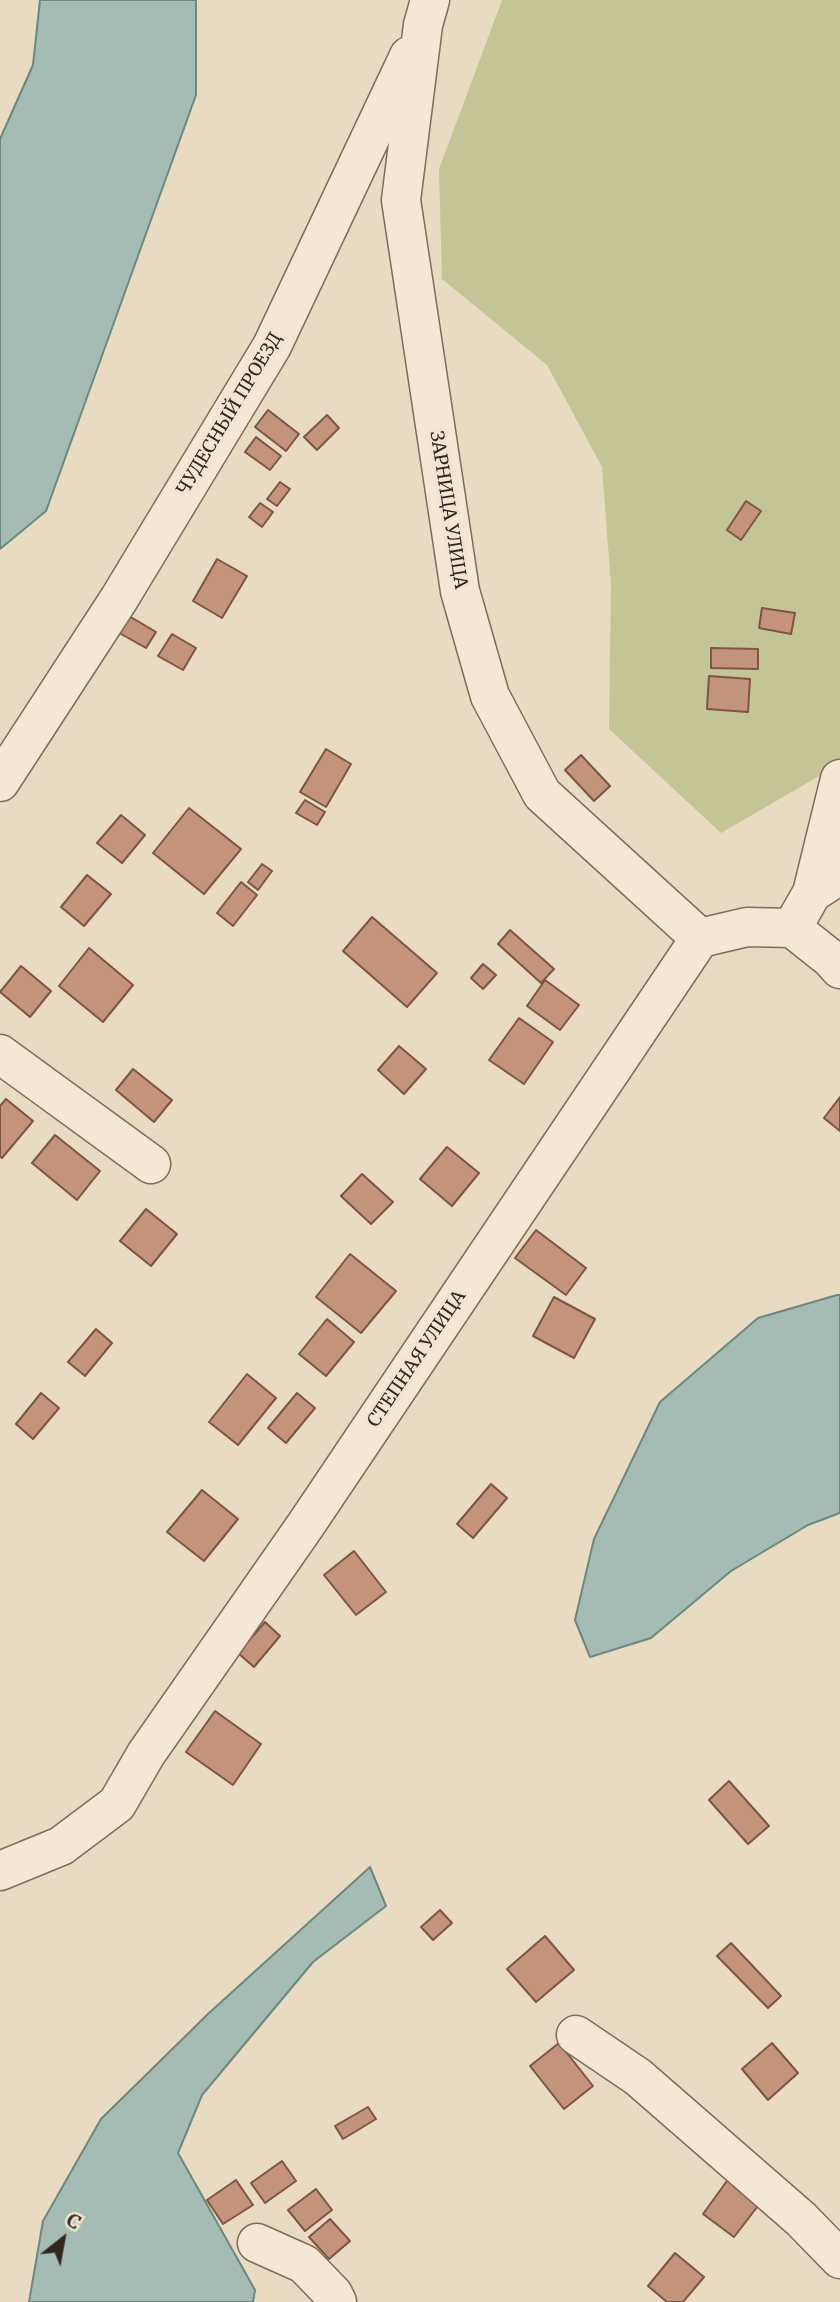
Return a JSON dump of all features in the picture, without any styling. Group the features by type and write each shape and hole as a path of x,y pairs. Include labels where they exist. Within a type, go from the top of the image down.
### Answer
{"street":[{"name":"ЧУДЕСНЫЙ ПРОЕЗД","path":"0,782 119,599 272,346 427,13"},
{"name":"ЗАРНИЦА УЛИЦА","path":"427,13 401,200 460,590 490,696 542,794 700,938"},
{"path":"792,928 826,884 840,779"},
{"path":"700,938 747,927 792,928 840,969"},
{"name":"СТЕПНАЯ УЛИЦА","path":"0,1871 61,1846 117,1804 146,1755 313,1514 700,938"},
{"path":"0,1054 151,1164"},
{"path":"576,2035 638,2077 801,2219 840,2259"},
{"path":"257,2242 304,2264 333,2294 337,2302"}],"green space":[{"path":"502,0 840,0 840,764 721,833 609,729 611,585 602,467 547,365 442,279 439,169"}],"shaded area":[{"path":"40,0 196,0 196,95 46,511 0,549 0,139 33,65"},
{"path":"840,1295 840,1513 808,1525 731,1571 651,1638 590,1657 575,1620 594,1539 660,1402 758,1318"},
{"path":"370,1867 386,1906 313,1962 202,2095 178,2153 255,2290 253,2302 29,2302 43,2221 101,2119 209,2013"}],"building":[{"path":"268,410 299,434 286,451 255,427"},
{"path":"327,415 339,428 317,450 304,437"},
{"path":"256,437 281,456 270,470 245,452"},
{"path":"280,482 290,489 277,506 267,499"},
{"path":"746,501 761,511 741,540 727,530"},
{"path":"260,503 273,512 262,527 249,517"},
{"path":"217,559 247,576 222,618 193,601"},
{"path":"762,608 795,613 791,634 759,628"},
{"path":"124,613 156,632 146,648 114,630"},
{"path":"172,634 196,648 183,670 158,656"},
{"path":"711,648 758,649 758,669 711,668"},
{"path":"709,676 750,679 748,712 707,709"},
{"path":"326,749 351,764 326,807 300,792"},
{"path":"581,755 610,786 594,801 565,770"},
{"path":"305,800 325,812 317,825 296,813"},
{"path":"189,808 241,849 204,894 153,853"},
{"path":"121,815 145,835 122,863 97,843"},
{"path":"262,864 272,871 258,890 248,882"},
{"path":"87,875 111,894 84,926 61,907"},
{"path":"241,882 257,895 233,926 217,913"},
{"path":"372,917 437,973 407,1007 343,951"},
{"path":"510,930 554,969 541,983 498,944"},
{"path":"89,948 133,985 103,1022 59,986"},
{"path":"483,964 496,975 483,989 471,978"},
{"path":"21,966 51,991 30,1017 0,992"},
{"path":"545,980 579,1005 560,1030 527,1006"},
{"path":"519,1018 553,1042 524,1084 489,1060"},
{"path":"399,1046 426,1069 404,1094 378,1070"},
{"path":"133,1069 172,1100 154,1122 116,1090"},
{"path":"840,1097 840,1131 824,1118"},
{"path":"6,1099 33,1121 2,1158 0,1106"},
{"path":"55,1135 100,1171 77,1200 32,1163"},
{"path":"447,1147 479,1173 452,1206 420,1179"},
{"path":"362,1174 393,1202 371,1224 341,1196"},
{"path":"146,1209 177,1234 151,1266 120,1241"},
{"path":"536,1230 586,1268 566,1295 515,1258"},
{"path":"350,1254 396,1291 361,1333 316,1297"},
{"path":"554,1297 595,1319 574,1358 533,1336"},
{"path":"327,1319 354,1342 326,1376 299,1354"},
{"path":"96,1329 112,1343 85,1376 68,1362"},
{"path":"247,1374 276,1398 238,1445 209,1422"},
{"path":"41,1393 59,1408 33,1439 16,1424"},
{"path":"297,1393 315,1408 286,1443 268,1428"},
{"path":"491,1484 507,1498 473,1538 457,1524"},
{"path":"202,1490 238,1519 204,1561 167,1532"},
{"path":"354,1551 386,1592 356,1615 324,1575"},
{"path":"265,1622 280,1636 254,1667 238,1653"},
{"path":"215,1711 261,1744 233,1785 186,1752"},
{"path":"729,1781 769,1826 748,1844 709,1800"},
{"path":"440,1910 452,1923 433,1940 421,1927"},
{"path":"545,1936 574,1970 536,2002 507,1969"},
{"path":"731,1943 781,1996 768,2008 717,1956"},
{"path":"559,2043 593,2086 564,2109 530,2066"},
{"path":"772,2043 798,2073 768,2100 742,2069"},
{"path":"368,2107 376,2119 343,2139 335,2126"},
{"path":"282,2161 296,2181 265,2203 251,2183"},
{"path":"729,2178 761,2202 734,2237 703,2214"},
{"path":"236,2180 253,2205 223,2224 207,2200"},
{"path":"316,2189 332,2210 305,2231 288,2210"},
{"path":"330,2219 350,2241 329,2259 309,2237"},
{"path":"675,2253 704,2277 683,2302 667,2302 648,2286"}]}
